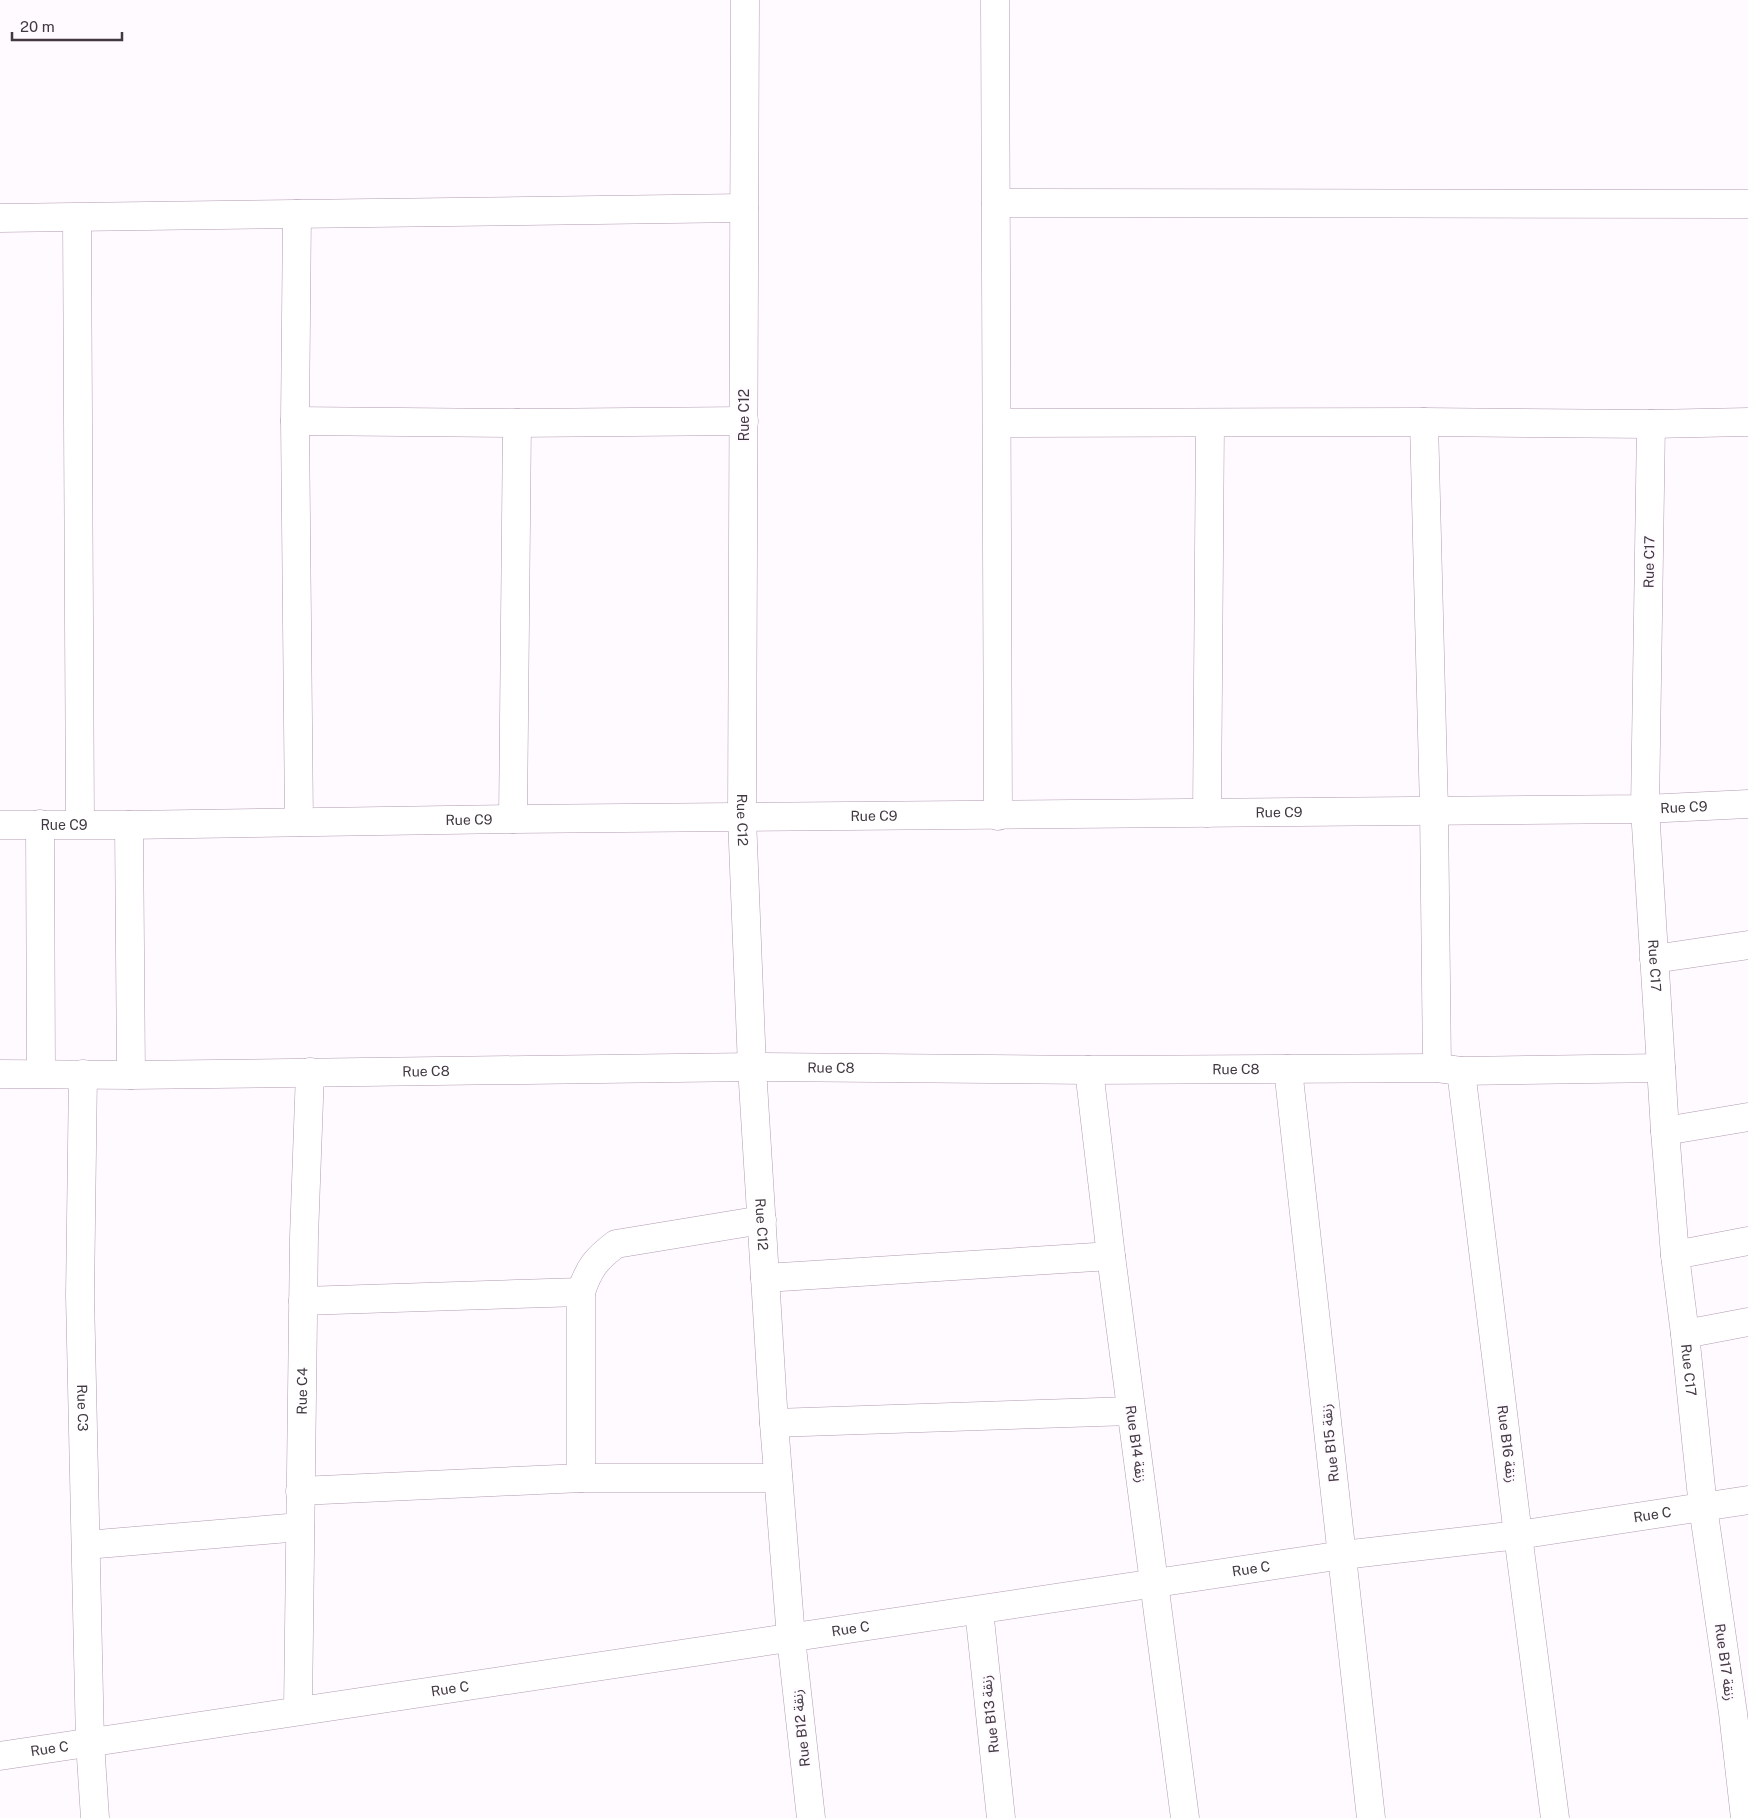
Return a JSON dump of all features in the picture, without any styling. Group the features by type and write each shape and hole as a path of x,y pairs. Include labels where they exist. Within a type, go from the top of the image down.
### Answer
{"street":[{"name":"Rue C12","path":"745,0 742,818 752,1067 774,1423 791,1638"},
{"path":"996,0 998,816"},
{"path":"996,203 1748,204"},
{"path":"0,218 744,208"},
{"path":"297,214 295,421 299,822"},
{"path":"77,218 80,824"},
{"path":"295,421 517,423 744,421"},
{"path":"996,423 1424,422 1650,424 1748,422"},
{"name":"Rue B16 زنقة","path":"1424,422 1434,810 1449,1069 1518,1535 1555,1818"},
{"path":"513,819 517,423"},
{"path":"1207,813 1210,424"},
{"name":"Rue C17","path":"1650,424 1646,809 1665,1131 1675,1255 1703,1507"},
{"name":"Rue C9","path":"0,825 1646,809 1748,804"},
{"path":"40,824 41,1074"},
{"path":"129,825 131,1075"},
{"path":"1654,959 1748,945"},
{"name":"Rue C8","path":"0,1074 131,1075 752,1067 1089,1070 1661,1068"},
{"name":"Rue B15 زنقة","path":"1288,1069 1371,1818"},
{"name":"Rue B14 زنقة","path":"1089,1070 1111,1256 1185,1818"},
{"name":"Rue C4","path":"298,1710 303,1301 310,1072"},
{"name":"Rue C3","path":"83,1074 80,1296 90,1742 95,1818"},
{"path":"1665,1131 1748,1117"},
{"path":"581,1478 581,1292 588,1272 602,1255 616,1244 762,1220"},
{"path":"1675,1255 1748,1240"},
{"path":"765,1278 1111,1256"},
{"path":"303,1301 581,1292"},
{"path":"1685,1334 1748,1322"},
{"path":"774,1423 1131,1410"},
{"path":"300,1491 581,1478 778,1478"},
{"name":"Rue C","path":"0,1756 1343,1555 1518,1535 1748,1500"},
{"name":"Rue B17 زنقة","path":"1703,1507 1740,1712 1746,1818"},
{"path":"86,1545 300,1527"},
{"name":"Rue B13 زنقة","path":"980,1610 1001,1818"},
{"name":"Rue B12 زنقة","path":"791,1638 811,1818"}]}
